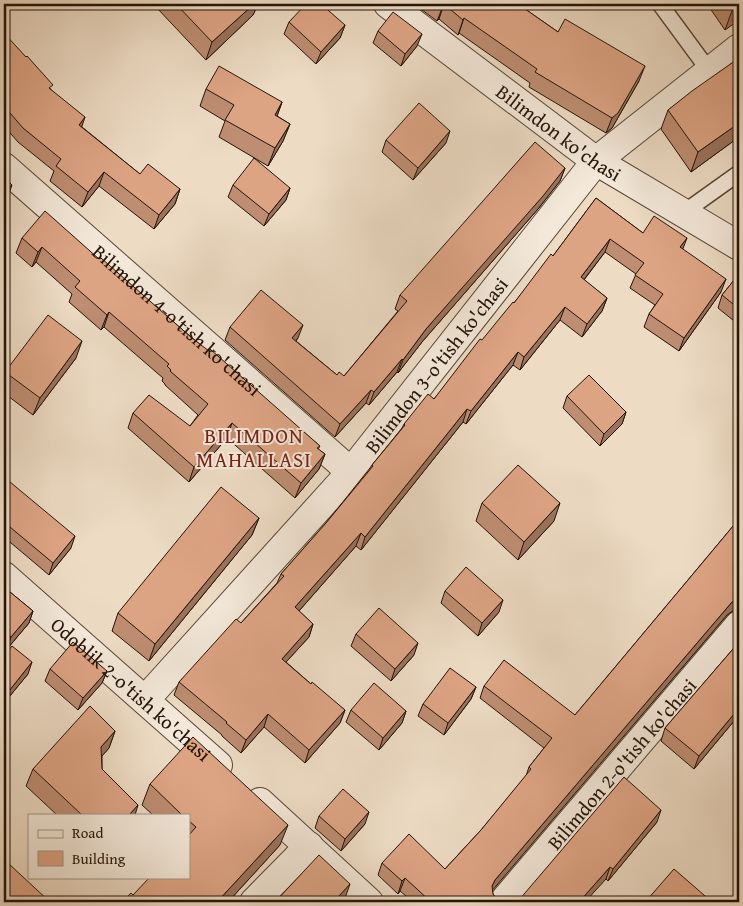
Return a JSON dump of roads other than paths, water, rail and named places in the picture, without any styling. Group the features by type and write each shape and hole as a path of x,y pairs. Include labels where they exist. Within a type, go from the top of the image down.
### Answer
{"street":[{"name":"Bilimdon ko'chasi","path":"388,4 596,161 739,246"},
{"name":"Bilimdon 3-o'tish ko'chasi","path":"145,700 351,472 596,161 739,48"},
{"name":"Bilimdon 4-o'tish ko'chasi","path":"4,167 351,472"},
{"name":"Odoblik 2-o'tish ko'chasi","path":"4,576 309,846 369,902"},
{"name":"Bilimdon 2-o'tish ko'chasi","path":"502,902 739,625"},
{"path":"254,902 309,846"}],"lane":[{"path":"660,4 710,72"},
{"path":"683,213 739,174"}],"district":[{"name":"BILIMDON MAHALLASI","path":"254,447"}]}
